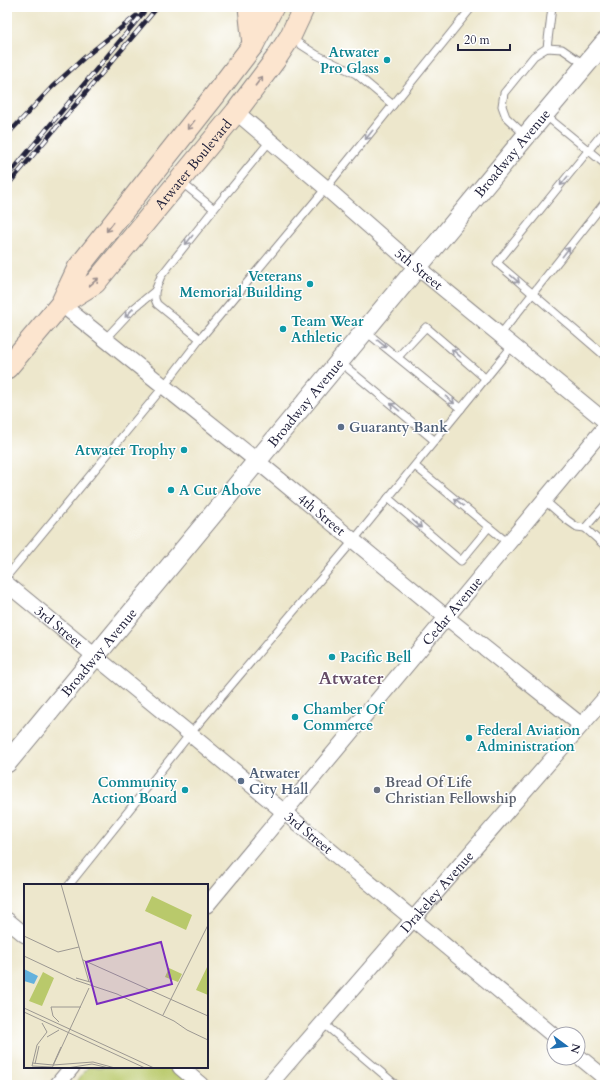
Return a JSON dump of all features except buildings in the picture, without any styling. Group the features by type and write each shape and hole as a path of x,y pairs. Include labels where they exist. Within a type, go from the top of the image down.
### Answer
{"main road":[{"path":"249,7 253,45"},
{"name":"Atwater Boulevard","path":"7,368 61,304 78,268 253,45 273,7"},
{"name":"Atwater Boulevard","path":"61,304 95,283 236,112 267,71 290,37 304,7"}],"street":[{"name":"Broadway Avenue","path":"7,763 605,42"},
{"name":"5th Street","path":"236,112 401,254 605,421"},
{"name":"4th Street","path":"61,304 257,461 446,617 581,725"},
{"name":"Cedar Avenue","path":"208,904 605,427"},
{"name":"3rd Street","path":"7,584 285,812 546,1029"},
{"name":"Drakeley Avenue","path":"269,1085 605,698"},
{"path":"7,920 24,934"},
{"path":"586,1063 605,1078"},
{"path":"57,1085 71,1068"},
{"path":"181,1068 201,1085"}],"lane":[{"path":"7,576 326,188 472,7"},
{"path":"547,48 552,7"},
{"path":"290,37 313,53 356,74 393,105"},
{"path":"526,136 506,117 502,106 504,93 534,56 547,48 562,49 585,65"},
{"path":"545,114 605,164"},
{"path":"605,130 497,263 605,356"},
{"path":"200,340 157,304 155,299 155,291 161,276 270,141"},
{"path":"179,180 214,209"},
{"path":"500,335 605,202"},
{"path":"105,338 133,308 155,291"},
{"path":"398,357 426,327 486,379"},
{"path":"365,330 461,409"},
{"path":"70,884 190,734 353,541 513,345"},
{"path":"340,362 436,440"},
{"path":"415,466 508,543"},
{"path":"388,498 461,561 489,527"},
{"path":"544,500 577,527 585,528 605,546"},
{"path":"585,528 605,505"},
{"path":"323,1023 396,1085"}],"green space":[{"path":"87,1068 175,1068 194,1085 74,1085"}],"railway":[{"path":"7,177 148,7"},
{"path":"7,186 156,9"},
{"path":"7,135 52,87 85,57 136,16"}],"place":[{"name":"Atwater Pro Glass","path":"387,60"},
{"name":"Veterans Memorial Building","path":"310,284"},
{"name":"Team Wear Athletic","path":"283,329"},
{"name":"Guaranty Bank","path":"341,427"},
{"name":"Atwater Trophy","path":"184,450"},
{"name":"A Cut Above","path":"171,490"},
{"name":"Pacific Bell","path":"332,657"},
{"name":"Chamber Of Commerce","path":"295,717"},
{"name":"Federal Aviation Administration","path":"469,738"},
{"name":"Atwater City Hall","path":"241,781"},
{"name":"Community Action Board","path":"185,790"},
{"name":"Bread Of Life Christian Fellowship","path":"377,790"}],"district":[{"name":"Atwater","path":"351,678"}]}
